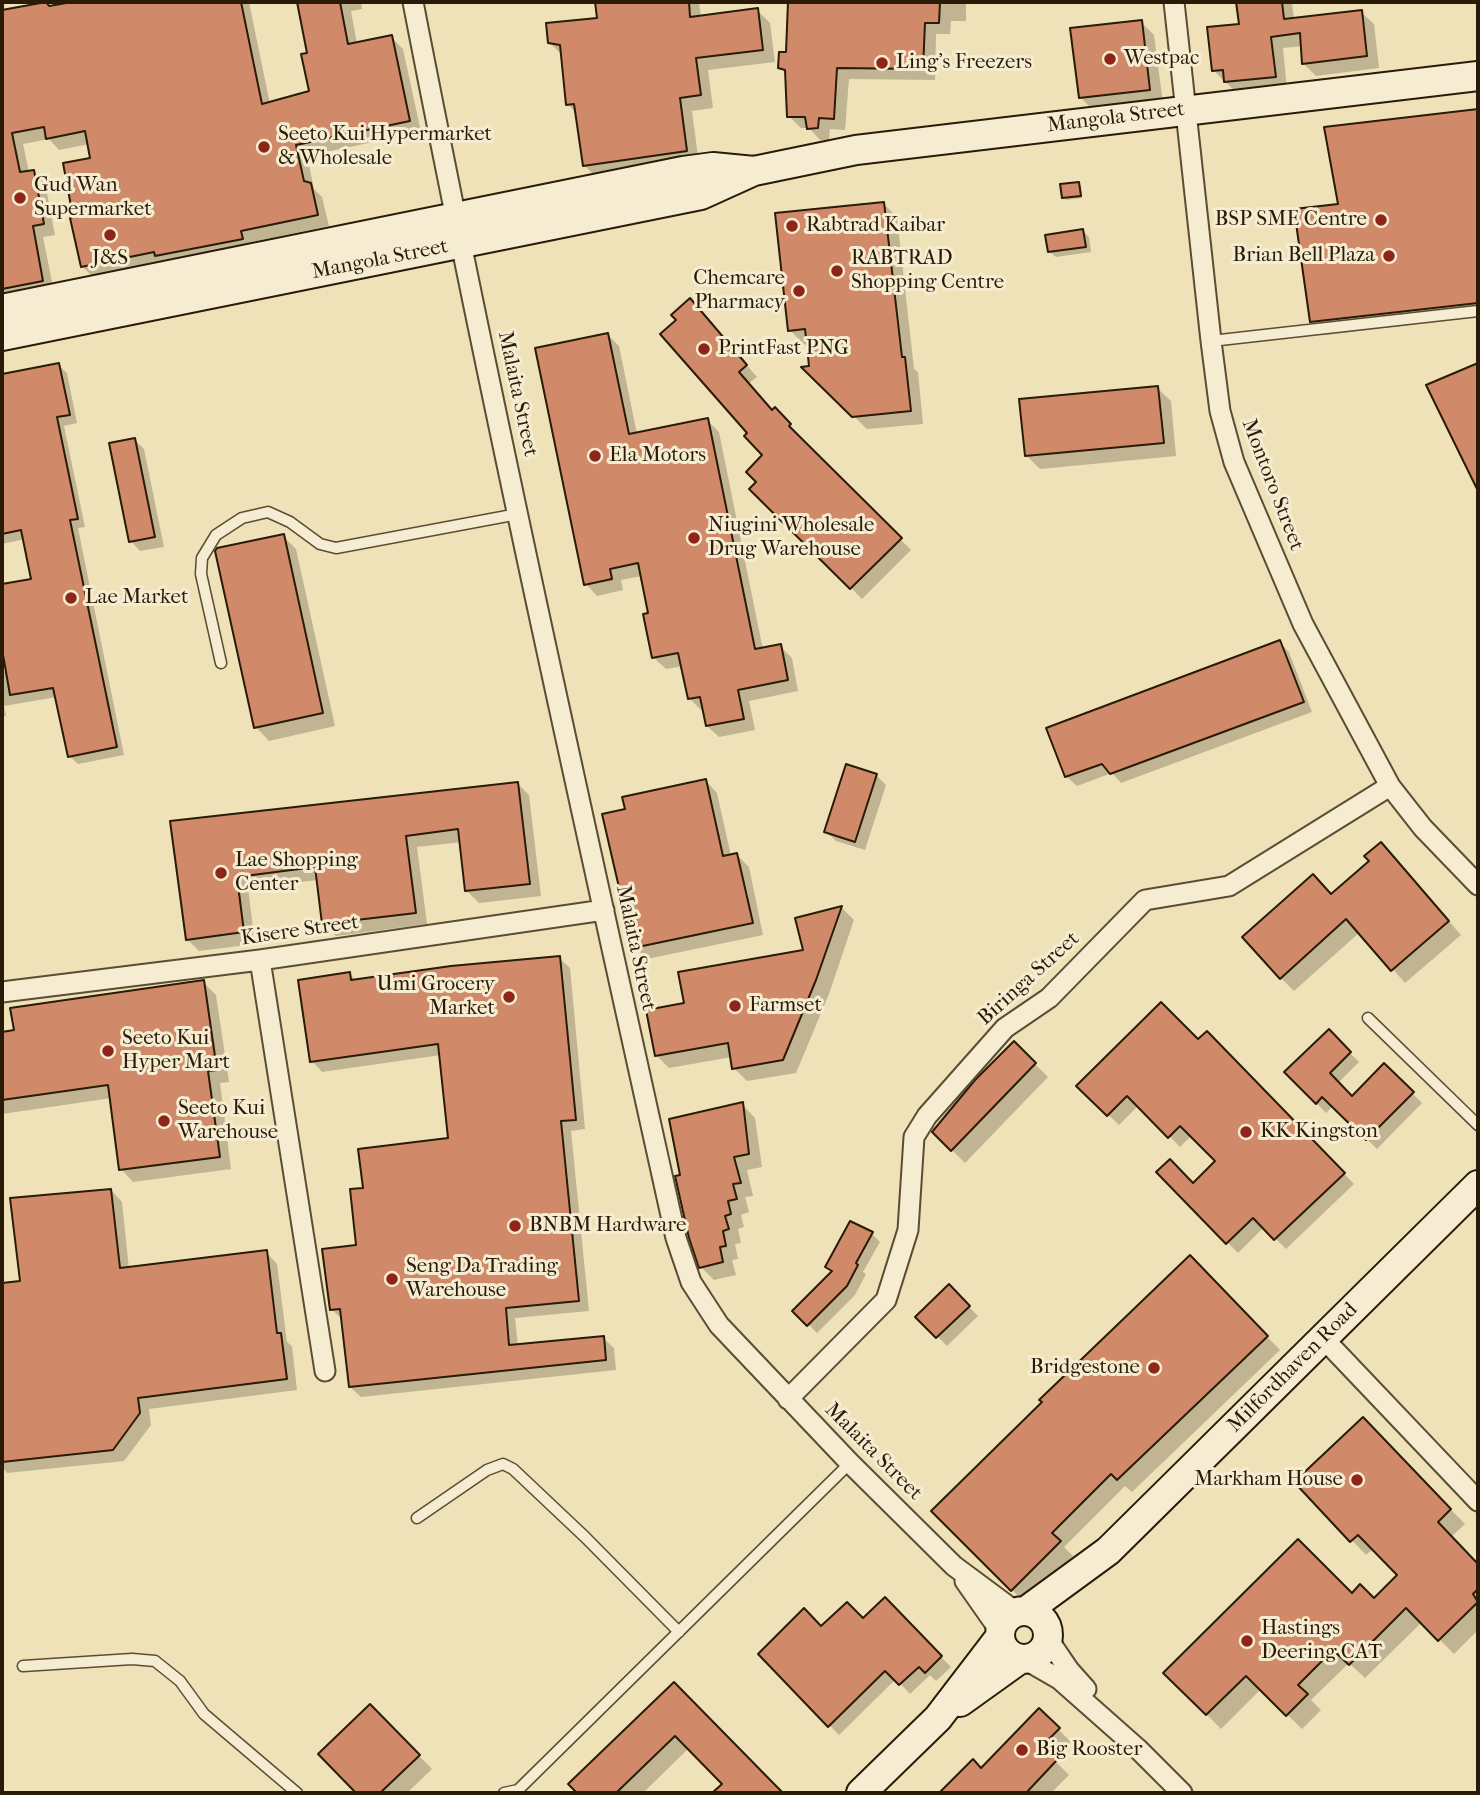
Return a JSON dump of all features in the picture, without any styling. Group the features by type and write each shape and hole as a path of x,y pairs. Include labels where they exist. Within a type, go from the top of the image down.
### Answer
{"main road":[{"name":"Mangola Street","path":"2,309 458,231 701,195 754,171 869,148 1478,76"},
{"name":"Mangola Street","path":"2,336 458,231"},
{"name":"Milfordhaven Road","path":"861,1793 938,1718 1010,1623 1108,1551 1478,1185"},
{"name":"Milfordhaven Road","path":"1048,1636 1108,1551"},
{"path":"1033,1612 1044,1620 1048,1636 1043,1651 1023,1659 1006,1651 1010,1623 1033,1612"},
{"name":"Milfordhaven Road","path":"938,1718 1023,1659"}],"street":[{"name":"Malaita Street","path":"413,2 458,231 604,910 676,1238 691,1282 719,1325 788,1399 1010,1623"},
{"name":"Montoro Street","path":"1174,2 1220,411 1234,462 1303,624 1390,786 1423,828 1478,886"},
{"name":"Biringa Street","path":"788,1399 886,1300 908,1230 914,1137 927,1116 1005,1028 1049,998 1145,900 1229,886 1390,786"},
{"name":"Kisere Street","path":"2,992 260,960 604,910"},
{"path":"260,960 324,1371"},
{"path":"1323,1338 1478,1501"},
{"path":"1048,1636 1069,1670 1137,1748"},
{"path":"1023,1659 1059,1679 1137,1748 1182,1793"}],"lane":[{"path":"1211,341 1478,311"},
{"path":"221,663 201,574 202,558 216,536 242,518 268,512 290,522 320,544 335,548 519,514"},
{"path":"1368,1018 1478,1125"},
{"path":"504,1793 518,1792 850,1463"},
{"path":"417,1518 487,1470 503,1464 513,1468 679,1632"},
{"path":"23,1666 132,1659 155,1661 180,1681 204,1714 297,1793"}],"building":[{"path":"46,2 49,6 72,2 241,2 262,104 309,91 301,54 307,53 297,2 340,2 348,44 392,35 410,121 296,145 304,181 311,183 318,215 241,231 243,239 155,256 154,252 81,267 70,218 73,217 63,163 90,158 85,131 46,139 44,127 12,133 20,172 34,170 44,224 33,226 43,281 2,289 2,10"},
{"path":"595,2 689,2 690,17 758,8 763,50 696,58 701,95 680,98 687,151 583,166 574,104 566,105 560,45 548,43 546,23 597,18"},
{"name":"Ling's Freezers","path":"788,2 940,2 939,23 925,23 923,69 837,68 834,119 819,118 818,128 807,129 805,117 787,117 785,70 778,68 779,52 786,52"},
{"path":"1236,2 1282,2 1284,19 1362,10 1367,56 1302,64 1300,33 1271,37 1276,77 1224,82 1223,70 1212,71 1207,27 1239,24"},
{"name":"Westpac","path":"1142,20 1150,90 1079,98 1070,28"},
{"name":"Brian Bell Plaza","path":"1478,109 1478,303 1310,322 1294,209 1338,204 1324,127"},
{"path":"1079,182 1081,196 1062,198 1060,184"},
{"name":"RABTRAD Shopping Centre","path":"884,202 911,411 852,417 801,367 809,366 805,329 788,331 775,213"},
{"path":"1083,229 1086,247 1048,252 1045,235"},
{"path":"690,298 747,365 739,372 772,410 775,407 791,424 789,426 902,538 850,589 749,489 756,482 746,472 762,455 744,436 747,433 660,334 676,320 671,315"},
{"path":"608,333 629,434 708,418 755,649 781,644 788,680 738,690 744,719 706,726 700,697 688,699 678,653 652,658 643,614 648,613 638,563 610,569 612,579 584,585 535,348"},
{"path":"59,363 70,415 57,417 78,519 70,520 117,747 68,757 53,688 10,695 2,649 2,584 31,579 21,530 2,534 2,374"},
{"path":"1478,363 1478,491 1426,385"},
{"path":"1158,386 1164,443 1025,456 1019,399"},
{"path":"135,438 155,537 129,542 109,443"},
{"path":"284,534 323,713 254,728 215,551 217,548"},
{"path":"1280,640 1304,702 1110,774 1102,764 1065,777 1046,728"},
{"path":"846,764 877,774 855,842 824,832"},
{"path":"706,779 723,856 737,853 753,923 633,948 602,814 625,809 622,797"},
{"path":"518,782 530,884 465,891 458,829 406,836 416,913 322,924 315,867 237,877 244,932 186,940 170,821"},
{"path":"1381,842 1449,921 1391,971 1346,919 1280,979 1242,937 1313,874 1331,894 1369,861 1364,856"},
{"name":"Farmset","path":"842,906 816,980 783,1060 732,1069 728,1043 655,1056 646,1010 684,1003 678,972 803,950 795,918"},
{"path":"560,956 576,1120 561,1121 579,1301 506,1308 509,1345 604,1336 606,1360 349,1387 340,1309 330,1310 322,1249 356,1245 350,1189 363,1188 358,1149 448,1138 438,1044 310,1062 298,980 350,972 351,980 451,966"},
{"name":"Seeto Kui Hyper Mart","path":"204,980 217,1070 208,1071 220,1157 119,1170 108,1085 2,1100 2,1032 14,1030 10,1008"},
{"name":"KK Kingston","path":"1161,1002 1198,1039 1207,1031 1345,1173 1274,1240 1253,1218 1226,1244 1156,1172 1170,1159 1193,1183 1215,1161 1180,1126 1168,1138 1127,1096 1107,1116 1076,1086"},
{"path":"1329,1029 1351,1052 1330,1073 1352,1096 1384,1063 1414,1092 1366,1140 1322,1097 1316,1104 1284,1072"},
{"path":"1014,1041 1036,1063 951,1151 932,1132 975,1080"},
{"path":"743,1102 749,1154 734,1157 741,1183 733,1184 737,1199 728,1201 731,1214 725,1216 729,1229 723,1231 726,1246 720,1247 723,1262 699,1268 689,1238 675,1176 680,1175 669,1119"},
{"path":"111,1189 120,1268 267,1250 277,1333 281,1333 287,1379 138,1398 140,1413 113,1450 2,1462 2,1283 20,1281 10,1198"},
{"path":"850,1221 873,1232 847,1286 807,1326 792,1311 832,1271 825,1267"},
{"path":"1190,1255 1268,1336 1117,1480 1111,1474 1052,1533 1061,1541 1011,1591 931,1511 1042,1402 1039,1400"},
{"path":"949,1284 970,1306 936,1338 915,1317"},
{"path":"1363,1417 1451,1509 1438,1522 1478,1564 1478,1589 1473,1594 1478,1602 1438,1641 1406,1608 1349,1665 1333,1650 1298,1685 1308,1694 1286,1716 1246,1676 1206,1715 1163,1673 1298,1539 1352,1593 1360,1584 1374,1598 1397,1575 1358,1535 1350,1542 1294,1482"},
{"path":"885,1597 942,1656 925,1673 919,1667 899,1685 885,1671 828,1727 758,1654 804,1608 821,1626 847,1602 863,1618"},
{"path":"674,1682 783,1793 712,1793 722,1784 675,1736 616,1793 577,1793 568,1784"},
{"path":"370,1704 420,1755 380,1793 356,1793 318,1754"},
{"path":"1039,1708 1060,1728 1042,1746 1057,1760 1026,1793 939,1793 973,1759 981,1768"}],"place":[{"name":"Westpac","path":"1110,59"},
{"name":"Ling's Freezers","path":"882,63"},
{"name":"Seeto Kui Hypermarket & Wholesale","path":"264,147"},
{"name":"Gud Wan Supermarket","path":"20,198"},
{"name":"BSP SME Centre","path":"1381,220"},
{"name":"Rabtrad Kaibar","path":"792,226"},
{"name":"J&S","path":"110,235"},
{"name":"Brian Bell Plaza","path":"1389,256"},
{"name":"RABTRAD Shopping Centre","path":"837,271"},
{"name":"Chemcare Pharmacy","path":"799,291"},
{"name":"PrintFast PNG","path":"704,349"},
{"name":"Ela Motors","path":"595,456"},
{"name":"Niugini Wholesale Drug Warehouse","path":"694,538"},
{"name":"Lae Market","path":"71,598"},
{"name":"Lae Shopping Center","path":"221,873"},
{"name":"Umi Grocery Market","path":"509,997"},
{"name":"Farmset","path":"735,1006"},
{"name":"Seeto Kui Hyper Mart","path":"108,1051"},
{"name":"Seeto Kui Warehouse","path":"164,1121"},
{"name":"KK Kingston","path":"1246,1132"},
{"name":"BNBM Hardware","path":"515,1226"},
{"name":"Seng Da Trading Warehouse","path":"392,1279"},
{"name":"Bridgestone","path":"1154,1368"},
{"name":"Markham House","path":"1357,1480"},
{"name":"Hastings Deering CAT","path":"1247,1641"},
{"name":"Big Rooster","path":"1022,1750"}]}
